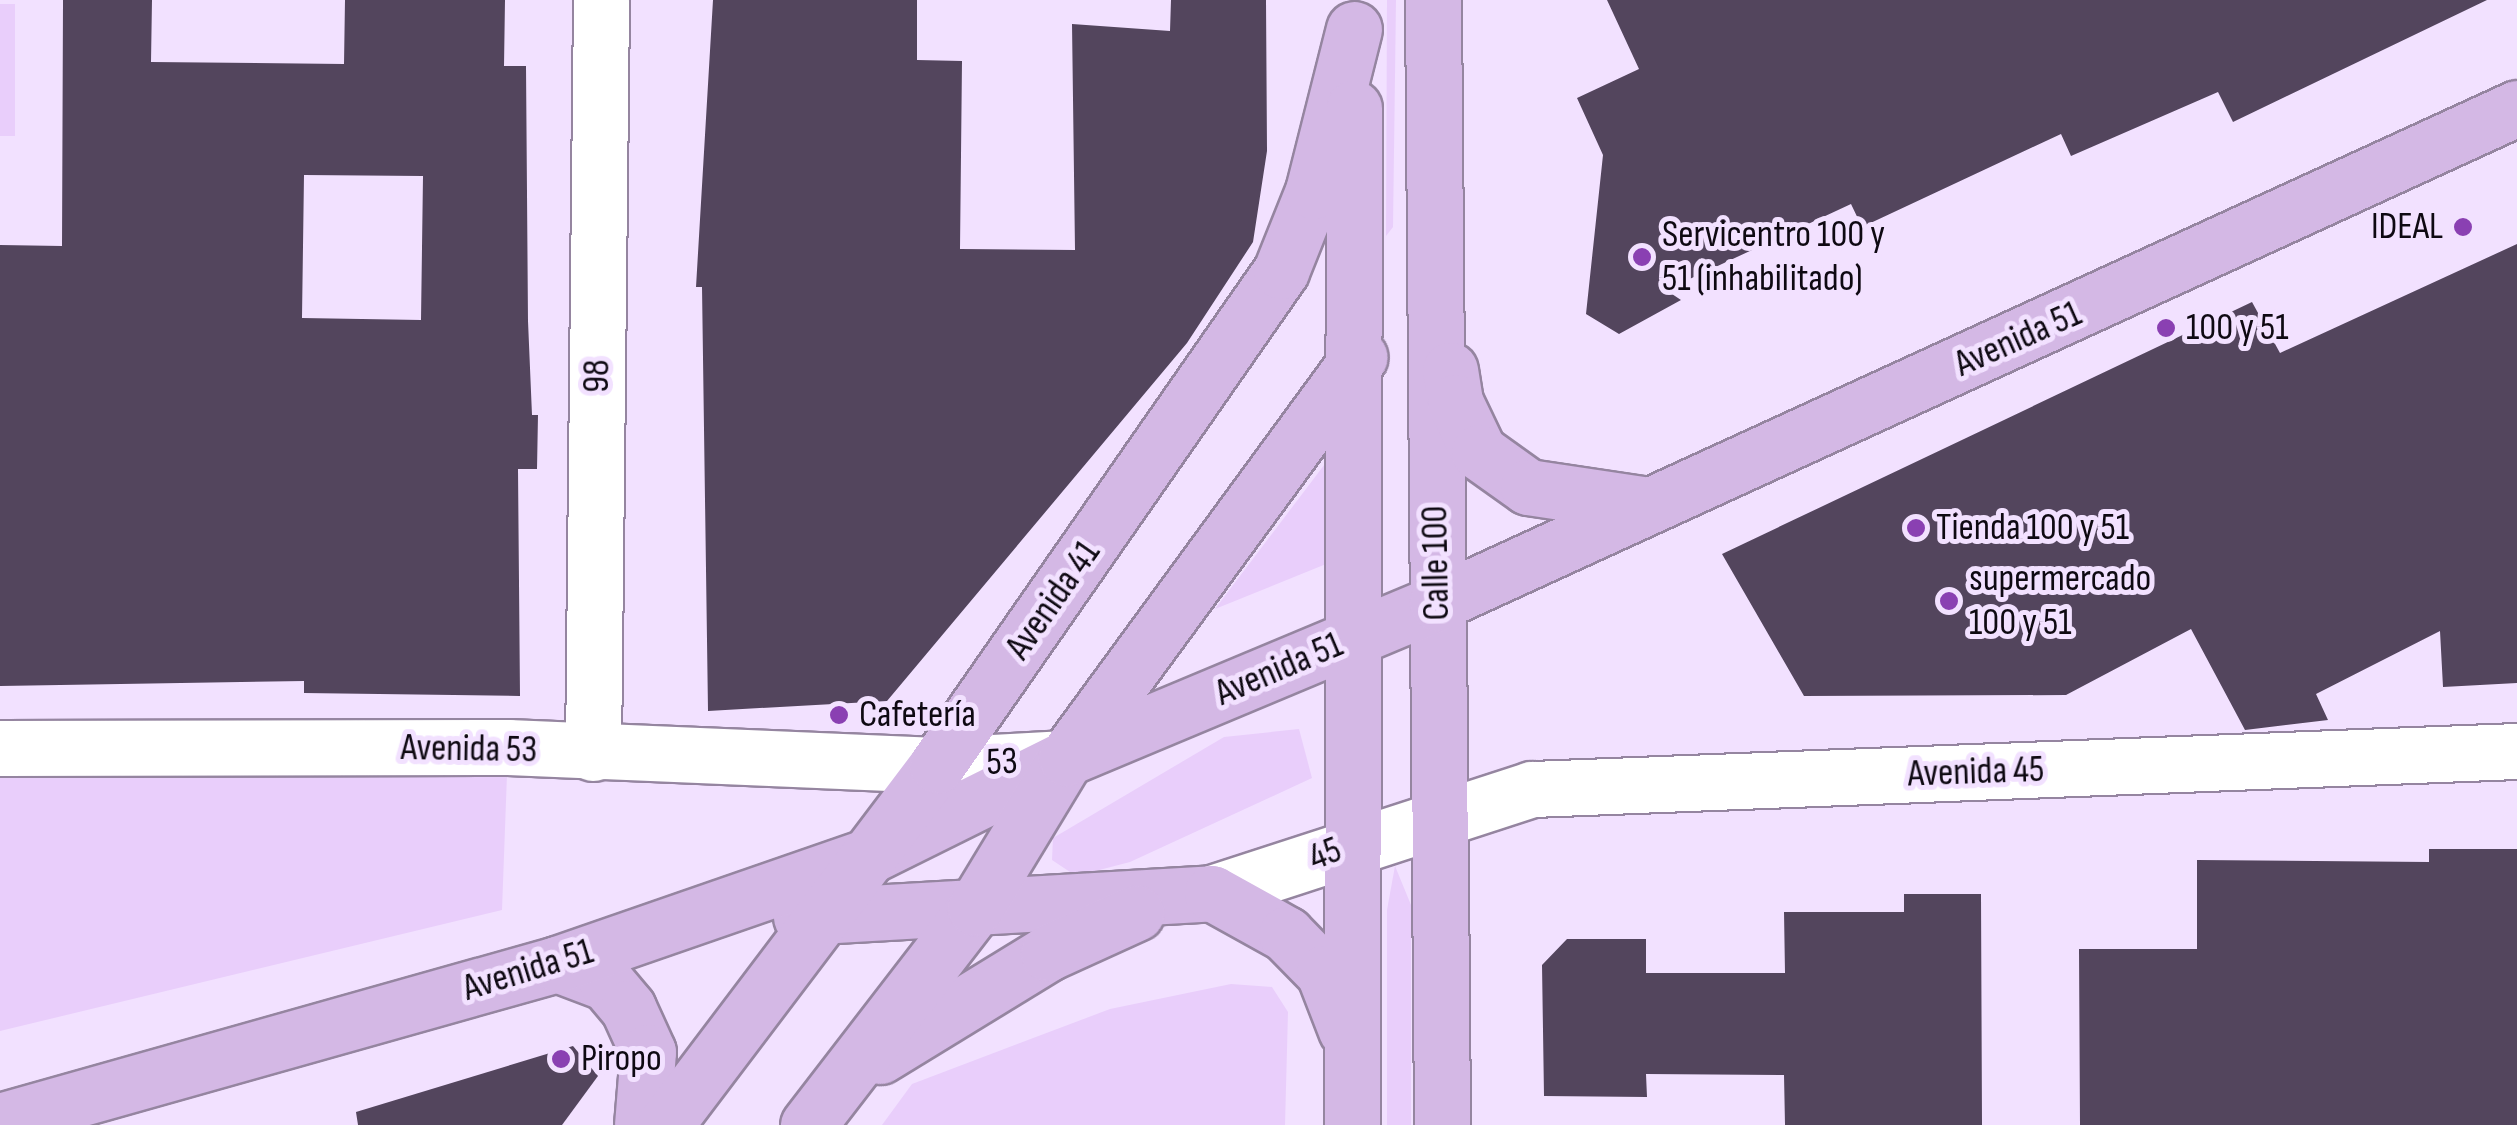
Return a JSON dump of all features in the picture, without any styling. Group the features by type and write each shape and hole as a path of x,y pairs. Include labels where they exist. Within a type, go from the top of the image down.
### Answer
{"main road":[{"name":"Calle 100","path":"1433,0 1430,239 1442,1125"},
{"path":"1352,1125 1358,841 1354,14"},
{"name":"Avenida 41","path":"664,1125 821,913 870,856 937,765 1281,271 1313,191 1354,14"},
{"name":"Avenida 51","path":"0,1121 557,964 870,856 1066,758 1437,603 2517,108"},
{"path":"817,1114 975,908 1066,758 1355,364 1430,239"},
{"path":"1430,239 1454,402 1478,452 1528,487 1646,504"},
{"path":"557,964 821,913 1187,897 1258,912 1324,972 1340,1000 1352,1061"},
{"path":"817,1114 881,1055 971,998 1187,897"},
{"path":"557,964 607,983 628,1008 648,1052 642,1125"}],"street":[{"name":"98","path":"594,753 601,0"},
{"name":"Avenida 53","path":"0,748 594,753 937,765"},
{"name":"Avenida 45","path":"1439,814 1532,789 2517,751"},
{"name":"53","path":"937,765 1066,758"},
{"name":"45","path":"1187,897 1439,814"}],"shaded area":[{"path":"1387,0 1396,0 1393,227 1386,236"},
{"path":"0,4 15,4 15,136 0,136"},
{"path":"1337,448 1336,560 1215,609"},
{"path":"1299,729 1312,778 1130,862 1076,876 1052,860 1053,838 1224,737"},
{"path":"508,747 502,910 0,1031 0,748"},
{"path":"1395,866 1411,905 1411,1125 1387,1125 1387,910"},
{"path":"1231,984 1272,987 1288,1012 1285,1125 882,1125 912,1084 1110,1009"}],"building":[{"path":"63,0 152,0 151,62 344,64 345,0 505,0 504,66 526,66 528,321 532,415 538,415 537,469 518,469 520,696 304,693 304,681 0,686 0,245 62,246","holes":["304,175 423,176 421,320 302,318"]},
{"path":"713,0 917,0 917,60 962,61 960,249 1075,250 1072,24 1170,31 1171,0 1266,0 1267,151 1253,242 1187,343 887,701 708,711 702,287 696,287"},
{"path":"1607,0 2487,0 2233,122 2218,92 2071,156 2061,134 1862,227 1851,204 1666,290 1681,300 1619,334 1586,314 1603,155 1577,98 1639,69"},
{"path":"2517,244 2517,683 2443,687 2440,631 2316,694 2328,720 2245,730 2191,629 2066,695 1804,696 1722,554 2252,302 2280,353"},
{"path":"2429,849 2517,849 2517,1125 2080,1125 2079,949 2197,949 2197,860 2429,862"},
{"path":"1904,894 1981,894 1982,1125 1785,1125 1784,1075 1646,1074 1647,1097 1544,1096 1542,965 1567,939 1646,939 1646,973 1785,973 1784,912 1904,912"},
{"path":"573,1046 598,1076 562,1125 358,1125 356,1112"}],"place":[{"name":"IDEAL","path":"2463,227"},
{"name":"Servicentro 100 y 51 (inhabilitado)","path":"1642,257"},
{"name":"100 y 51","path":"2166,328"},
{"name":"Tienda 100 y 51","path":"1916,528"},
{"name":"supermercado 100 y 51","path":"1949,601"},
{"name":"Cafetería","path":"839,715"},
{"name":"Piropo","path":"561,1059"}]}
